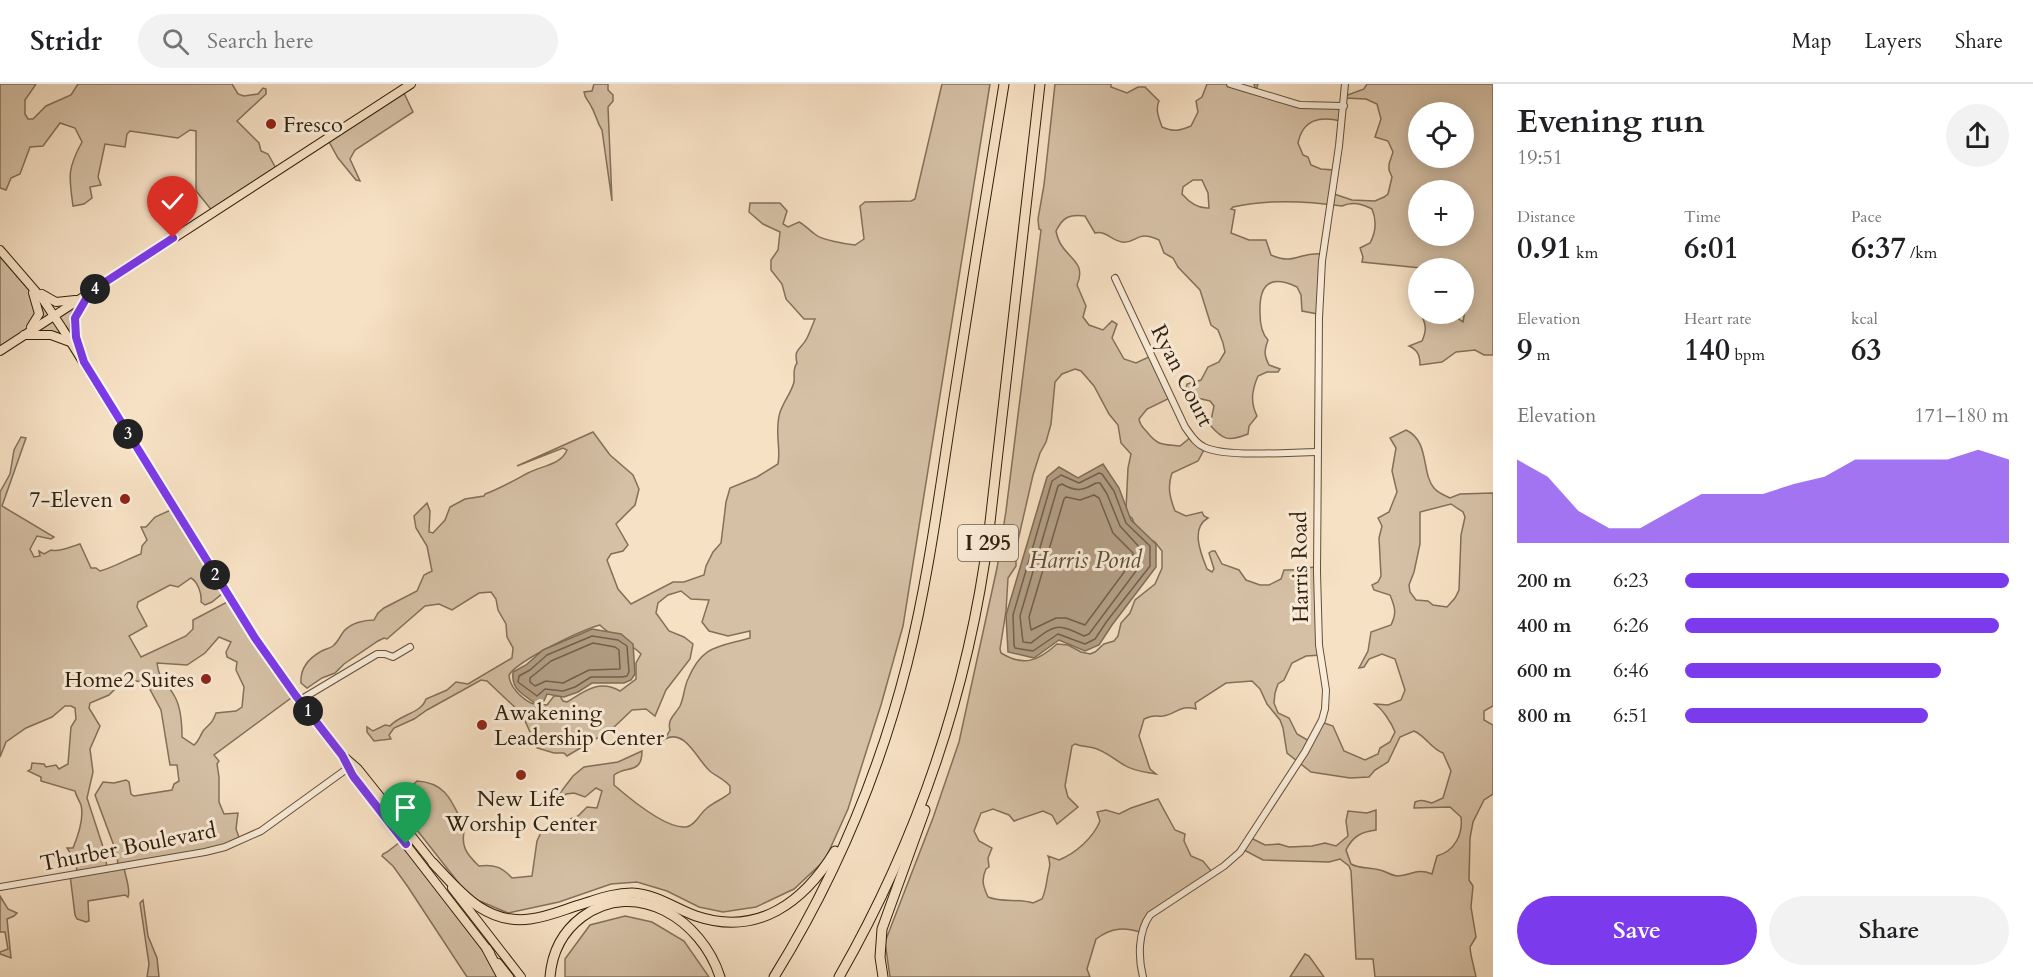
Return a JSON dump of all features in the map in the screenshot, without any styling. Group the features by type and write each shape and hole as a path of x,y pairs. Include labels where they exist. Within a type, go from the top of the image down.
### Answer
{"highway":[{"name":"I 295","path":"774,977 812,910 855,819 890,723 907,665 920,606 1004,84"},
{"name":"I 295","path":"839,977 897,862 924,797 947,730 970,641 987,551 1040,84"},
{"path":"883,977 880,957 882,929 929,798 947,730"},
{"path":"433,863 469,901 487,912 507,919 537,918 603,897 633,893 656,898 704,918 728,922 744,921 769,915 802,894 823,870 855,819"},
{"path":"550,977 557,948 574,924 599,908 626,902 653,906 687,925 709,952 720,977"},
{"path":"487,949 502,977"}],"main road":[{"path":"0,351 411,84"},
{"path":"0,250 54,316 268,657 342,755 358,769 521,977"},
{"path":"30,284 47,297 61,302 80,298 90,292"},
{"path":"24,335 36,322 39,314 30,284"},
{"path":"84,362 76,337 75,318 90,292"},
{"path":"24,335 51,335 72,344"},
{"path":"342,755 348,768 509,977"}],"street":[{"path":"1230,84 1300,105 1344,106"},
{"name":"Harris Road","path":"1143,977 1139,958 1145,922 1150,915 1224,866 1240,852 1305,752 1322,720 1326,690 1318,627 1317,452 1322,261 1344,106 1345,84"},
{"name":"Ryan Court","path":"1114,278 1185,427 1202,447 1223,453 1317,452"},
{"path":"300,700 377,654 393,657 410,647"},
{"name":"Thurber Boulevard","path":"0,887 225,847 268,827 348,768"}],"shaded area":[{"path":"0,84 36,84 25,100 25,114 28,119 33,119 46,106 71,95 78,84 232,84 238,94 244,96 258,94 263,88 266,89 266,94 237,121 259,143 261,151 268,154 278,172 214,213 196,191 196,131 190,130 178,138 130,131 127,134 125,147 105,144 98,177 101,185 90,187 92,198 84,204 73,206 70,173 82,142 75,128 60,123 43,146 30,147 20,174 11,178 6,190 0,188"},
{"path":"594,84 608,84 608,90 613,95 613,101 608,107 612,201 602,130 584,92 592,91"},
{"path":"942,84 990,84 903,626 848,809 825,860 794,889 756,907 723,912 699,907 667,891 637,882 611,884 559,902 508,913 475,899 461,886 395,802 417,781 436,786 448,796 452,803 465,828 463,839 465,849 479,866 497,867 512,878 532,876 537,841 542,830 578,816 587,807 597,808 602,791 596,788 585,797 574,793 566,794 559,807 551,801 553,797 557,797 573,776 584,767 618,762 642,751 641,759 636,767 614,775 614,785 658,818 677,826 689,826 707,808 730,793 730,786 711,772 685,742 679,738 665,739 670,730 670,723 680,706 693,668 705,653 720,646 750,638 750,631 728,636 709,631 702,622 709,600 691,599 681,591 668,595 658,603 656,613 669,631 684,637 693,644 690,659 666,690 655,716 646,709 632,710 611,730 567,756 564,753 554,753 537,748 522,714 487,681 481,680 394,728 389,735 391,739 374,741 367,732 367,727 373,731 385,725 390,726 420,708 426,699 447,690 456,682 468,684 512,658 513,648 507,637 506,624 491,592 479,593 452,610 439,604 425,606 387,639 378,641 344,664 335,673 307,688 301,683 302,673 308,661 333,646 350,626 362,621 374,620 384,608 417,591 424,575 432,571 427,546 416,528 414,516 427,503 430,511 429,532 433,533 445,520 450,507 465,499 484,496 555,462 567,450 563,448 517,466 593,432 610,455 633,475 639,489 635,505 616,524 628,545 623,551 611,554 607,560 618,589 631,604 673,582 684,582 704,575 713,552 721,543 730,488 757,477 778,464 779,416 794,382 797,351 805,342 815,319 804,319 786,299 782,284 771,270 771,260 778,250 780,232 763,224 749,212 750,203 780,203 787,211 783,224 788,227 799,222 819,237 855,245 864,239 860,206 865,202 915,199","holes":["600,625 641,654 636,663 636,679 620,691 599,686 567,702 563,701 560,696 554,696 547,705 531,703 513,687 509,675 524,662 551,646"]},
{"path":"1055,84 1111,84 1111,87 1127,93 1138,87 1145,87 1159,101 1157,111 1162,127 1173,130 1191,126 1198,112 1196,101 1202,97 1207,84 1237,84 1295,104 1343,105 1341,121 1319,119 1308,124 1300,135 1298,143 1303,155 1308,157 1311,165 1334,170 1331,193 1352,200 1375,201 1388,194 1392,177 1389,164 1393,152 1388,141 1375,137 1381,119 1377,104 1366,99 1345,98 1345,96 1364,89 1367,84 1493,84 1493,355 1484,355 1475,350 1456,352 1442,362 1420,365 1418,354 1409,346 1422,341 1424,324 1474,324 1474,258 1408,258 1408,267 1362,262 1360,248 1370,243 1374,235 1375,218 1372,209 1357,204 1342,206 1287,202 1233,207 1231,209 1235,210 1231,233 1249,240 1266,240 1271,255 1292,259 1308,254 1322,254 1318,314 1302,311 1301,295 1297,287 1287,283 1273,282 1264,289 1261,295 1260,317 1262,331 1268,340 1265,356 1269,365 1280,369 1278,372 1267,372 1258,376 1253,396 1253,406 1257,416 1249,426 1248,434 1231,439 1222,437 1210,425 1214,406 1210,401 1197,398 1186,388 1187,384 1201,380 1208,367 1219,362 1225,352 1218,330 1211,325 1200,290 1178,267 1173,258 1164,253 1159,240 1141,236 1127,242 1118,241 1102,233 1095,233 1085,216 1079,215 1071,216 1061,222 1056,231 1061,244 1079,267 1077,285 1086,306 1083,317 1089,325 1103,330 1112,321 1117,324 1112,338 1124,359 1136,363 1151,356 1170,398 1147,409 1139,419 1141,425 1154,440 1161,444 1180,446 1191,437 1205,448 1198,461 1172,473 1169,488 1175,511 1186,516 1202,512 1208,518 1199,528 1198,535 1207,569 1212,572 1214,569 1209,553 1212,551 1215,551 1222,564 1239,570 1246,580 1260,585 1269,585 1281,579 1284,570 1316,567 1321,655 1306,656 1292,663 1284,680 1278,684 1275,693 1274,703 1278,713 1289,718 1297,734 1309,741 1321,722 1333,726 1344,751 1365,760 1378,754 1380,748 1390,742 1395,732 1386,716 1375,704 1388,705 1401,700 1405,690 1395,659 1382,654 1369,659 1364,667 1359,668 1368,651 1371,632 1391,625 1395,613 1390,595 1374,590 1372,585 1378,582 1381,576 1379,538 1382,526 1378,518 1389,512 1397,492 1392,471 1396,448 1390,438 1406,430 1414,435 1422,449 1430,482 1441,494 1450,498 1460,494 1493,493 1493,706 1484,711 1484,720 1493,725 1493,794 1484,800 1473,822 1470,838 1469,880 1473,886 1471,907 1476,937 1470,947 1476,977 1375,977 1373,959 1356,959 1349,866 1340,859 1329,862 1263,860 1242,849 1251,838 1265,845 1279,844 1289,847 1325,843 1336,846 1348,836 1346,821 1348,811 1367,813 1376,810 1376,830 1358,835 1346,850 1351,864 1395,876 1418,872 1432,874 1437,856 1453,846 1461,830 1461,817 1450,807 1414,808 1417,801 1432,803 1443,798 1451,771 1443,753 1418,733 1414,731 1400,737 1388,762 1369,777 1350,778 1311,772 1287,753 1280,720 1267,704 1260,689 1252,681 1226,683 1195,703 1196,709 1186,708 1168,715 1144,719 1139,736 1150,769 1156,774 1131,769 1094,748 1075,744 1072,746 1065,786 1068,797 1078,807 1057,824 1052,815 1043,811 1014,821 1009,815 993,809 981,813 974,831 979,841 992,848 988,858 989,867 984,873 983,880 988,897 994,899 1033,903 1042,899 1050,863 1048,856 1059,860 1083,844 1100,821 1097,812 1106,810 1119,814 1158,799 1175,830 1185,834 1184,841 1191,856 1203,861 1212,872 1154,911 1143,933 1119,929 1096,939 1087,969 1090,977 890,977 885,942 933,818 959,742 997,568 1041,230 1038,219","holes":["1193,180 1202,180 1208,193 1209,208 1197,206 1182,194 1183,187","1075,369 1081,371 1094,386 1109,414 1118,425 1121,443 1131,454 1124,513 1132,518 1137,530 1155,542 1162,551 1162,568 1155,584 1135,600 1130,613 1121,623 1118,636 1114,641 1104,644 1090,654 1068,645 1057,644 1037,658 1017,660 1001,653 1000,649 1008,578 1016,566 1016,549 1033,475 1051,424 1055,382 1062,374","1451,504 1463,512 1465,517 1461,535 1459,590 1447,607 1416,600 1410,592 1409,585 1420,544 1420,512"]},
{"path":"403,91 413,112 355,150 350,159 360,181 356,180 338,158 328,140"},
{"path":"0,250 55,316 82,299 75,314 76,336 25,338 0,354"},
{"path":"21,437 26,438 2,506 54,537 51,539 37,536 30,549 34,557 40,556 39,551 44,554 51,550 62,550 80,544 91,568 100,571 141,554 142,546 147,540 141,527 146,527 155,517 173,509 223,593 205,605 201,602 198,585 191,578 178,587 170,585 138,602 137,607 147,626 129,636 141,657 186,636 193,629 193,620 231,600 295,695 214,755 219,761 217,764 219,802 224,814 238,813 236,829 240,840 225,846 124,867 128,897 125,895 88,901 89,921 86,922 77,919 75,915 70,875 77,873 76,862 67,848 73,848 77,838 81,821 81,805 75,791 41,781 41,777 28,771 32,763 44,764 46,767 56,765 59,769 68,764 71,727 76,719 75,708 65,706 52,717 26,728 6,742 0,757 0,492 10,474 14,450","holes":["219,637 231,642 226,652 227,657 237,662 236,670 244,687 242,707 236,711 216,713 194,745 182,737 177,701 162,678 157,663 187,665 205,653","137,681 147,684 161,710 170,765 177,765 179,781 174,784 172,790 134,796 126,780 114,783 103,782 95,795 117,854 118,866 107,868 105,853 87,798 93,772 90,749 100,726 89,708 90,703 109,695 120,684"]},
{"path":"400,842 501,977 467,977 408,887 393,866 382,856"},
{"path":"0,896 8,909 17,913 7,919 11,958 0,954 8,949 5,932 0,932"},
{"path":"143,900 148,936 157,958 159,977 147,977 149,964 140,903"},
{"path":"625,916 652,922 684,941 709,977 565,977 565,959 590,925"},
{"path":"1305,954 1309,956 1324,977 1290,977"}],"water":[{"name":"Harris Pond","path":"1103,464 1119,488 1131,520 1156,544 1156,567 1099,645 1085,651 1059,640 1034,658 1008,652 1006,615 1047,477 1059,467 1078,478"},
{"path":"592,629 621,634 633,644 635,674 631,680 624,683 592,683 564,697 547,694 544,701 536,704 519,691 514,683 513,672 526,665 543,650"}],"place":[{"name":"Fresco","path":"271,124"},
{"name":"7-Eleven","path":"125,499"},
{"name":"Home2 Suites","path":"206,679"},
{"name":"Awakening Leadership Center","path":"482,725"},
{"name":"New Life Worship Center","path":"521,775"}],"route":[{"path":"173,238 90,292 89,298 75,315 76,337 84,362 255,638 342,755 353,776 406,844"}]}
